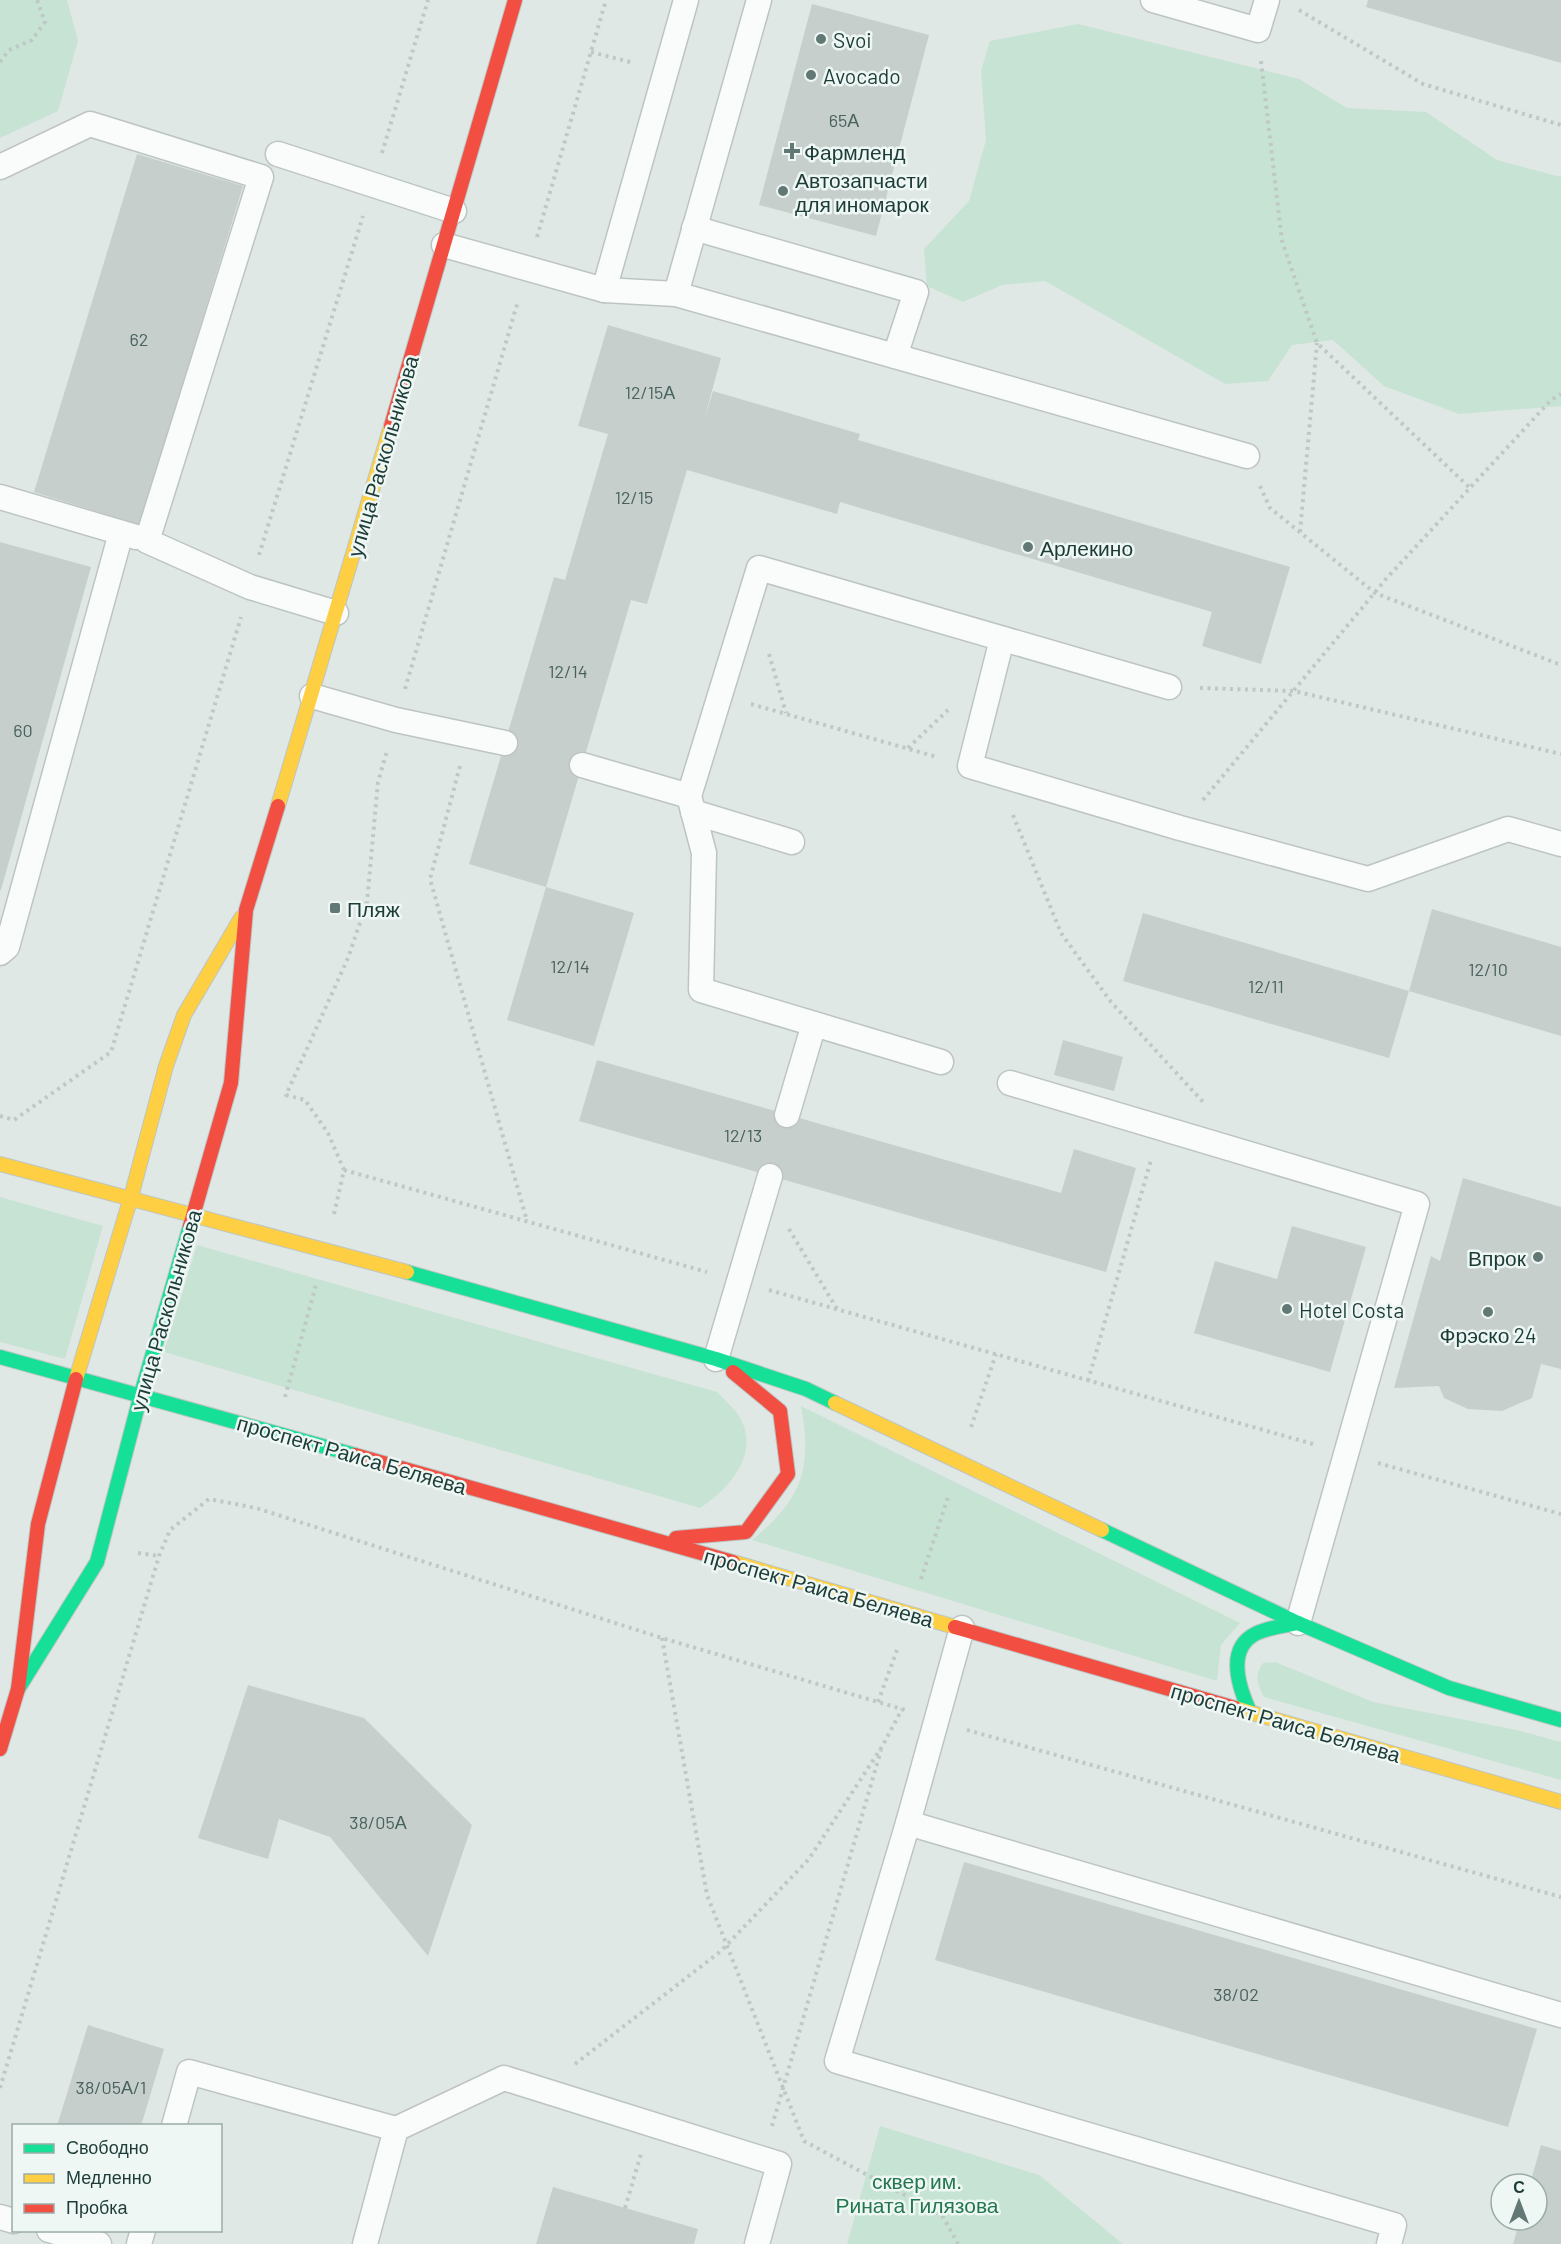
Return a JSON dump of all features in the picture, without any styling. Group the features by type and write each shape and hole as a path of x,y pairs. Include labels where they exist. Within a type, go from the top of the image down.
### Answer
{"street":[{"name":"улица Раскольникова","path":"18,1689 97,1562 141,1394 231,1083 246,910 312,696 515,0"},
{"name":"улица Раскольникова","path":"0,1749 18,1689 38,1524 76,1378 131,1197 165,1066 184,1015 246,910"},
{"path":"0,1164 326,1249 716,1359 806,1389 1298,1623 1449,1688 1561,1720"},
{"name":"проспект Раиса Беляева","path":"0,1357 141,1394 656,1540 1561,1802"},
{"path":"656,1540 746,1532 788,1474 780,1410 716,1359"},
{"path":"1250,1712 1238,1688 1236,1669 1239,1651 1253,1634 1298,1623"}],"lane":[{"path":"604,290 686,0"},
{"path":"676,294 759,0"},
{"path":"1153,0 1258,30 1267,0"},
{"path":"0,167 90,124 261,177 147,541"},
{"path":"278,154 454,211"},
{"path":"694,228 916,292 895,356"},
{"path":"444,245 604,290 676,294 1247,456"},
{"path":"0,497 147,541 250,588 336,613"},
{"path":"0,954 7,947 121,533"},
{"path":"941,1062 701,990 704,853 691,804 720,696 759,568 1169,687"},
{"path":"1002,639 970,766 1180,828 1368,879 1508,829 1561,844"},
{"path":"312,696 396,720 505,742"},
{"path":"582,765 792,842"},
{"path":"788,1115 814,1024"},
{"path":"1010,1083 1417,1204 1348,1454 1298,1623"},
{"path":"716,1359 768,1183"},
{"path":"962,1628 908,1823 837,2061 1394,2225 1389,2244"},
{"path":"908,1823 1561,2015"},
{"path":"175,2124 189,2072 396,2129 504,2078 779,2164 757,2244"},
{"path":"365,2244 396,2129"},
{"path":"56,2232 99,2244"}],"path":[{"path":"0,62 9,50 32,40 45,22 37,0"},
{"path":"381,157 428,0"},
{"path":"332,1221 344,1170 328,1133 305,1100 286,1095 348,957 367,902 378,782 606,0"},
{"path":"1293,6 1423,84 1561,125"},
{"path":"1258,30 1282,241 1317,343 1300,532"},
{"path":"591,52 666,70"},
{"path":"258,559 365,209"},
{"path":"1317,343 1470,488"},
{"path":"1180,828 1375,593 1551,400 1561,394"},
{"path":"1247,456 1270,508 1375,593 1561,666"},
{"path":"0,1116 14,1120 111,1052 242,613"},
{"path":"1169,687 1294,691 1561,754"},
{"path":"720,696 970,766"},
{"path":"469,734 430,879 527,1221"},
{"path":"996,774 1061,933 1111,1002 1213,1113"},
{"path":"1088,1381 1160,1128"},
{"path":"344,1170 1561,1514"},
{"path":"768,1183 837,1309"},
{"path":"283,1405 316,1285"},
{"path":"968,1438 996,1354"},
{"path":"918,1588 952,1485"},
{"path":"0,2088 159,1556 171,1530 209,1499 256,1508 662,1638 937,1721 1561,1897"},
{"path":"137,1553 159,1556"},
{"path":"662,1638 707,1896 804,2141 942,2215 958,2244"},
{"path":"878,1702 898,1647"},
{"path":"541,2090 726,1945 809,1859 883,1745 902,1709"},
{"path":"763,2159 883,1745"},
{"path":"625,2208 650,2124"}],"green space":[{"path":"0,0 67,0 78,41 58,111 0,138"},
{"path":"1078,24 1299,79 1347,108 1426,112 1497,160 1561,177 1561,406 1459,414 1384,386 1333,340 1292,345 1268,381 1225,384 1045,281 1002,285 963,302 927,286 924,249 969,201 986,140 981,71 990,41"},
{"path":"0,1197 103,1226 65,1359 0,1342"},
{"path":"197,1245 717,1392 737,1413 744,1427 747,1441 740,1467 723,1490 700,1508 164,1352"},
{"path":"801,1406 1240,1623 1221,1645 1217,1681 752,1540 782,1511 799,1482 804,1466 805,1448"},
{"path":"1275,1662 1373,1702 1517,1730 1561,1742 1561,1780 1264,1697 1258,1684 1258,1672 1263,1663"},
{"name":"сквер им. Рината Гилязова","path":"880,2126 1039,2175 1123,2244 847,2244"}],"building":[{"path":"1368,0 1561,0 1561,63 1366,7"},
{"path":"812,4 929,35 876,236 759,205"},
{"path":"137,154 243,186 140,525 34,492"},
{"path":"608,325 721,358 704,420 713,391 860,434 858,440 1290,567 1261,664 1202,646 1212,612 840,502 837,514 687,470 647,604 631,600 546,887 469,864 554,577 565,580 608,434 578,426"},
{"path":"0,542 91,567 1,890 0,890"},
{"path":"546,887 634,913 594,1046 507,1020"},
{"path":"1432,909 1561,947 1561,1036 1409,991"},
{"path":"1143,913 1409,991 1389,1058 1123,981"},
{"path":"1063,1040 1123,1057 1114,1091 1054,1075"},
{"path":"597,1060 1061,1193 1074,1149 1136,1168 1106,1272 579,1121"},
{"name":"Фрэско 24","path":"1463,1178 1561,1207 1561,1369 1541,1364 1532,1398 1502,1411 1468,1409 1444,1398 1439,1386 1394,1388 1431,1256 1440,1261"},
{"path":"1292,1226 1366,1247 1330,1372 1194,1333 1215,1261 1277,1279"},
{"path":"248,1685 364,1718 472,1825 428,1956 330,1837 279,1819 268,1859 198,1838"},
{"path":"964,1862 1537,2029 1508,2127 935,1960"},
{"path":"88,2025 164,2049 142,2124 58,2124"},
{"path":"1541,2145 1561,2151 1561,2244 1513,2244 1516,2232 1549,2232 1549,2172 1533,2172"},
{"path":"553,2187 698,2229 694,2244 536,2244"}],"traffic: fast":[{"path":"18,1689 97,1562 141,1394 190,1226"},
{"path":"407,1272 716,1359 806,1389 835,1403"},
{"path":"0,1357 355,1455"},
{"path":"1102,1530 1298,1623 1449,1688 1561,1720"},
{"path":"1250,1712 1242,1692 1237,1669 1241,1648 1257,1633 1298,1623"}],"traffic: slow":[{"path":"278,806 391,426"},
{"path":"76,1379 131,1197 166,1066 184,1015 241,918"},
{"path":"0,1164 407,1272"},
{"path":"835,1403 1102,1530"},
{"path":"733,1562 955,1627"},
{"path":"1235,1708 1561,1802"}],"traffic: jam":[{"path":"391,426 515,0"},
{"path":"190,1226 231,1083 246,910 278,806"},
{"path":"676,1538 746,1532 788,1474 780,1411 733,1372"},
{"path":"0,1749 18,1689 38,1524 76,1379"},
{"path":"355,1455 733,1562"},
{"path":"955,1627 1235,1708"}],"place":[{"name":"Svoi","path":"821,39"},
{"name":"Avocado","path":"811,75"},
{"name":"Фармленд","path":"792,151"},
{"name":"Автозапчасти для иномарок","path":"783,191"},
{"name":"Арлекино","path":"1028,547"},
{"name":"Пляж","path":"335,908"},
{"name":"Впрок","path":"1538,1257"},
{"name":"Hotel Costa","path":"1287,1309"},
{"name":"Фрэско 24","path":"1488,1312"}]}
